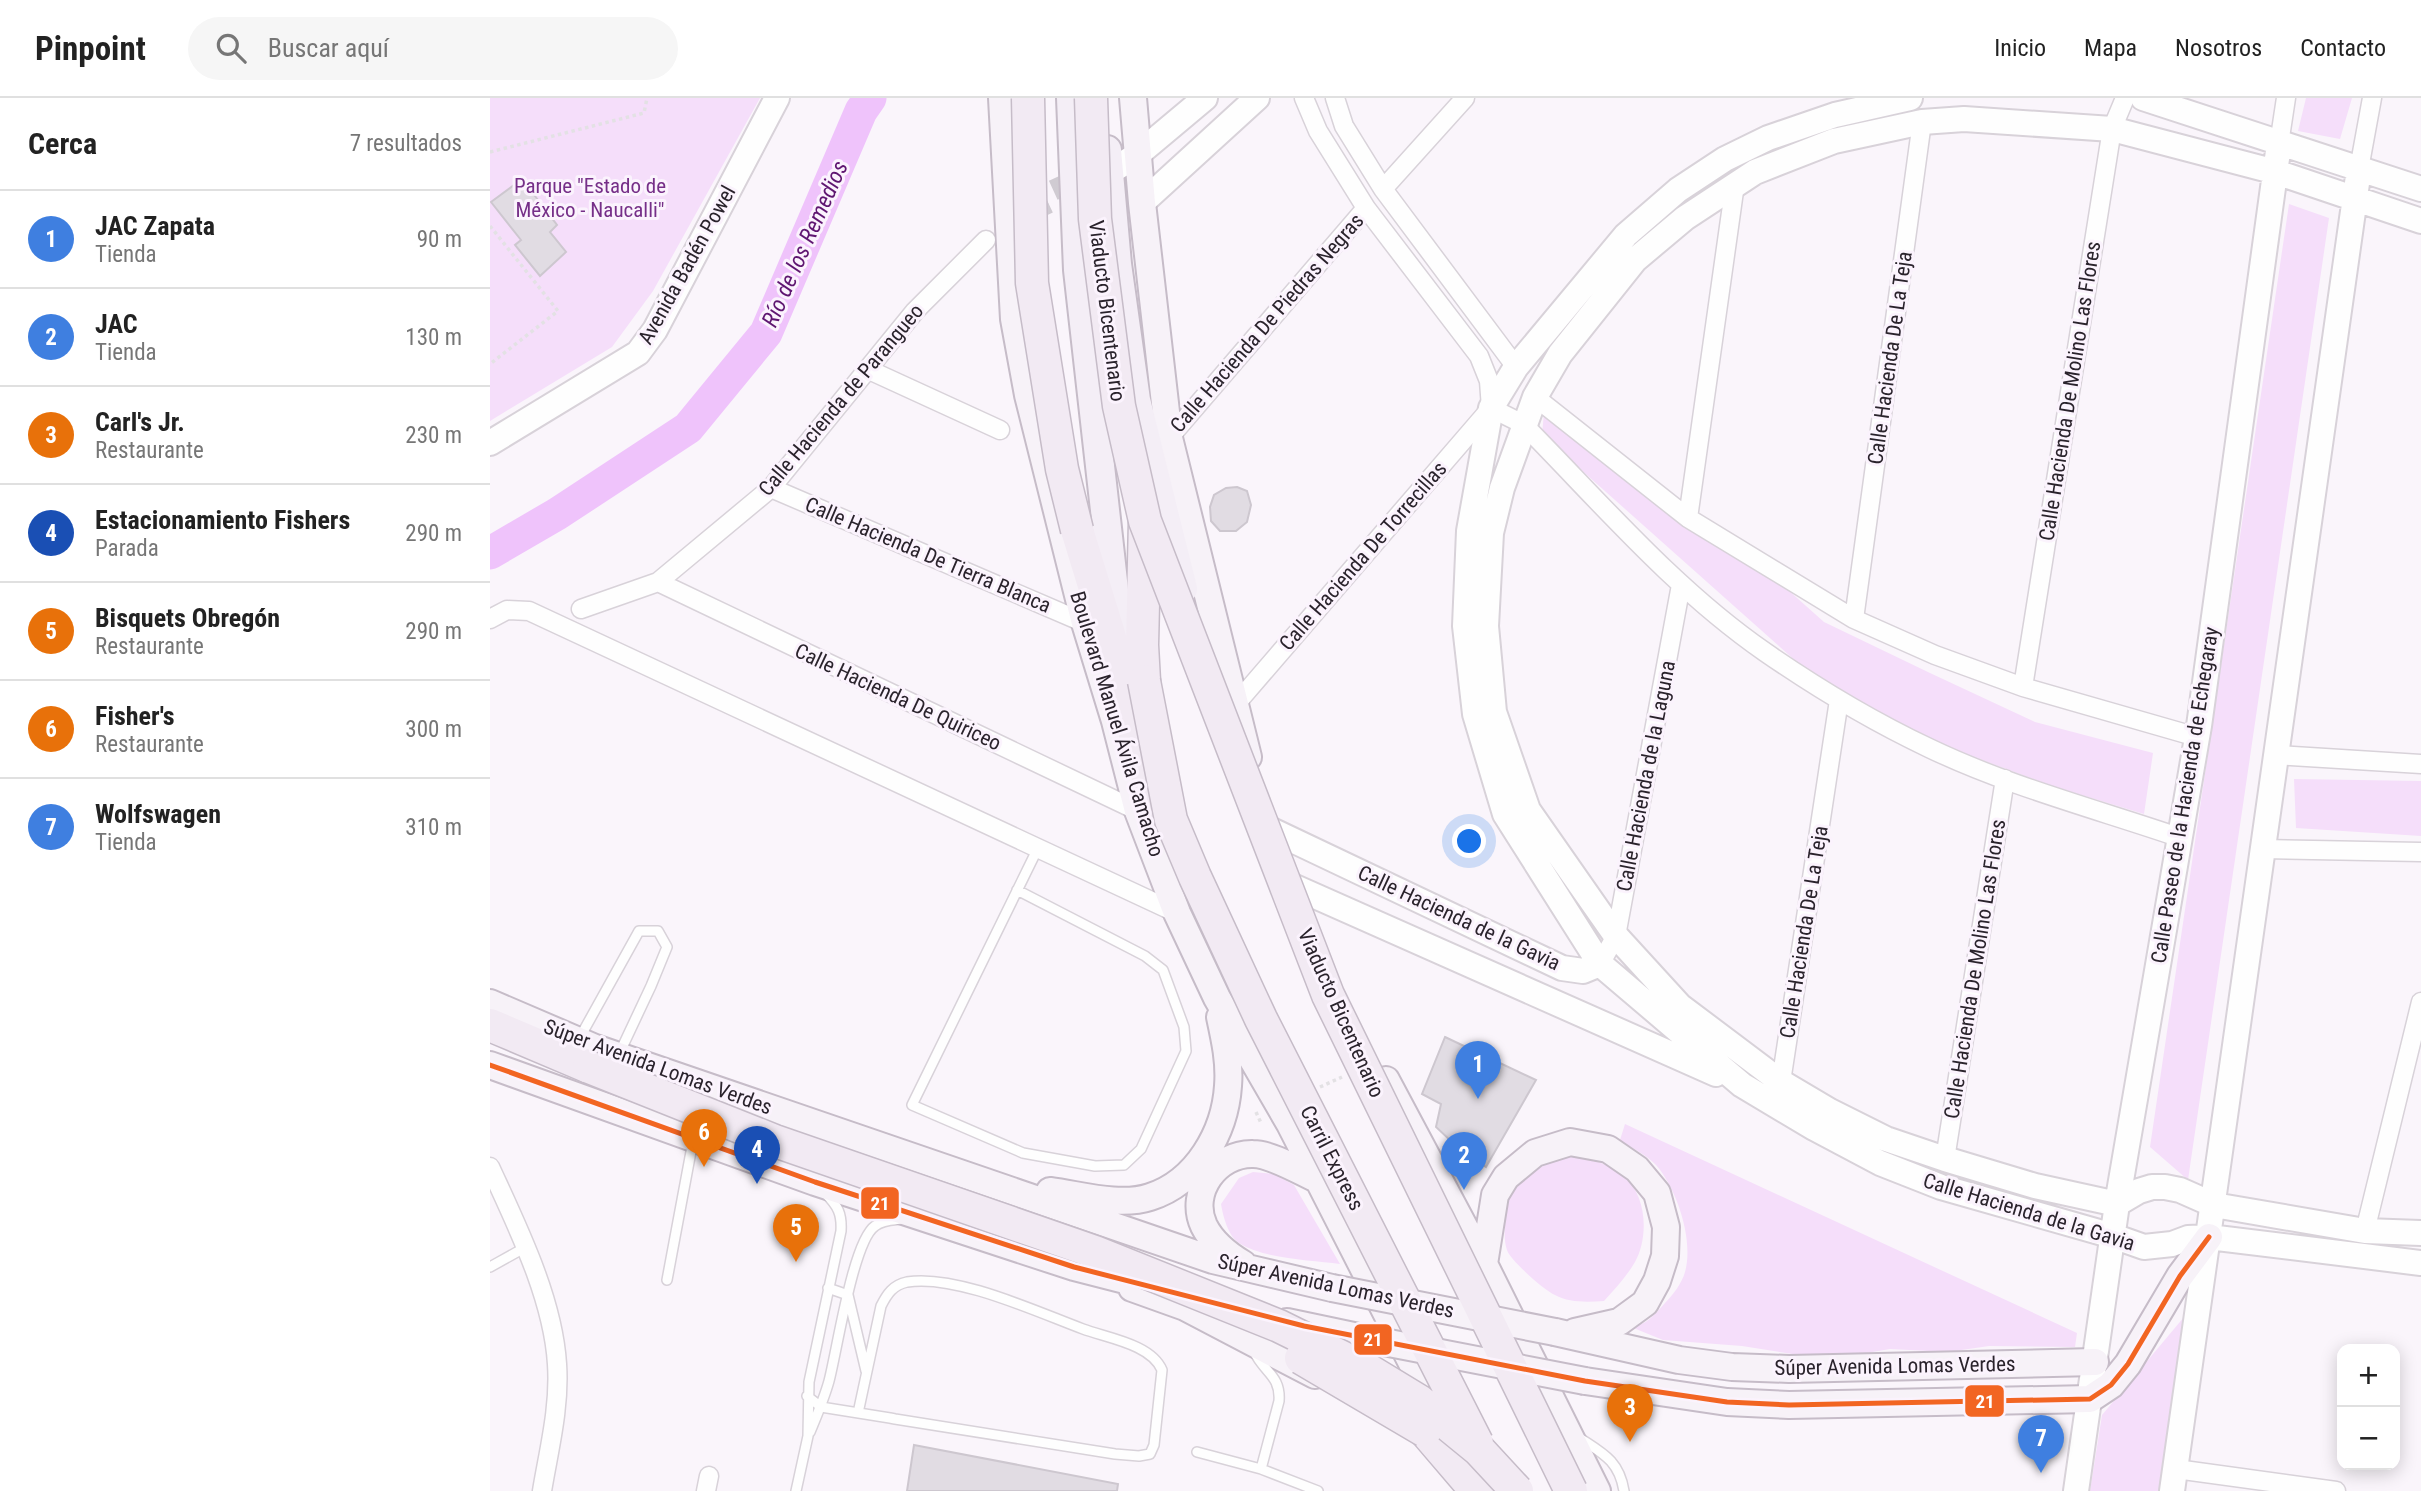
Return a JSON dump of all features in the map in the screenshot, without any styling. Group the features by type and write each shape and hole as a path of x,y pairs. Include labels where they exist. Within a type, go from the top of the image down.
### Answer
{"highway":[{"path":"1028,98 1032,283 1062,469 1077,530 1116,657 1157,817 1226,971 1487,1491"},
{"name":"Boulevard Manuel Ávila Camacho","path":"1071,98 1078,270 1116,608 1133,674 1204,879 1388,1258 1510,1491"},
{"name":"Viaducto Bicentenario","path":"1091,98 1095,219 1115,379 1145,521 1328,995 1571,1491"},
{"path":"1106,98 1111,213 1136,400 1192,624 1252,841 1333,1014 1432,1241 1555,1491"},
{"name":"Viaducto Bicentenario","path":"1145,521 1142,645 1157,817"},
{"name":"Carril Express","path":"1157,817 1195,877 1261,1018 1501,1491"},
{"path":"490,1025 775,1141 1095,1252 1279,1326 1368,1370 1419,1401 1479,1450 1517,1491"},
{"path":"490,1044 586,1064 678,1117 947,1210 1226,1314 1425,1431 1477,1491"}],"main road":[{"name":"Avenida Badén Powel","path":"490,443 638,353 655,330 778,98"},
{"name":"Boulevard Manuel Ávila Camacho","path":"1003,98 1007,226 1014,319 1028,395 1085,623 1157,817 1177,914 1217,998 1290,1124 1477,1491"},
{"path":"1133,98 1124,162 1142,203 1169,438 1265,827 1288,884 1597,1491"},
{"path":"1124,162 1205,98"},
{"path":"1142,203 1257,98"},
{"path":"1601,964 1505,814 1475,714 1465,626 1469,531 1491,408 1516,367 1626,234 1678,190 1768,138 1835,115 1910,98"},
{"path":"2143,98 2421,189"},
{"name":"Calle Hacienda de la Gavia","path":"2421,221 2276,172 2112,129 1991,120 1923,110 1755,172 1685,218 1634,260 1560,354 1523,424 1502,488 1491,533 1486,626 1494,712 1528,810 1615,936 1680,1006 1781,1082 1830,1111 1886,1139 2035,1186 2117,1204 2139,1191 2165,1187 2180,1190 2214,1205 2365,1231 2421,1233"},
{"name":"Calle Paseo de la Hacienda de Echegaray","path":"2076,1491 2117,1204 2197,737 2279,144"},
{"path":"2174,1480 2359,169"},
{"name":"Calle Hacienda de la Gavia","path":"1265,827 1562,968 1583,971 1601,964 1742,1085"},
{"name":"Calle Hacienda de la Gavia","path":"1288,884 1742,1085 1880,1163 1941,1187 2144,1247 2158,1247 2188,1238 2209,1237 2421,1264"},
{"path":"992,1183 1119,1201 1149,1198 1172,1187 1193,1170 1217,1136 1228,1087 1226,1048 1217,998"},
{"name":"Súper Avenida Lomas Verdes","path":"490,1003 586,1064 618,1055 1213,1260 1256,1272 1560,1333 1679,1360 1732,1367 1789,1369 2095,1362"},
{"name":"Súper Avenida Lomas Verdes","path":"490,1065 815,1182 1074,1267 1304,1326 1586,1381 1727,1402 1789,1405 2090,1399"},
{"path":"1483,1264 1495,1195 1506,1177 1535,1153 1570,1142 1608,1149 1637,1169 1657,1193 1666,1227 1665,1256 1657,1281 1645,1303 1619,1322 1560,1333"},
{"path":"1256,1272 1231,1257 1218,1245 1204,1225 1199,1205 1206,1180 1227,1160 1254,1153 1265,1155 1319,1180"},
{"path":"2090,1399 2111,1385 2128,1364 2180,1276 2209,1237"},
{"path":"1074,1267 1185,1307 1296,1364 1401,1425 1423,1443 1470,1491"},
{"path":"2020,1364 2031,1372 2035,1383 2032,1394 2025,1401"}],"street":[{"path":"1304,98 1318,131 1366,208 1479,356 1489,381 1491,408 1523,424 1681,585 1763,651 1839,700 1930,749 2005,779 2178,837"},
{"path":"1335,98 1344,126 1383,189 1516,367"},
{"path":"1383,189 1465,98"},
{"name":"Calle Hacienda De Molino Las Flores","path":"2023,687 2112,129 2125,98"},
{"name":"Calle Paseo de la Hacienda de Echegaray","path":"2279,144 2286,98"},
{"path":"2359,169 2372,98"},
{"name":"Calle Hacienda De La Teja","path":"1854,619 1923,110"},
{"path":"1688,517 1735,184"},
{"name":"Calle Hacienda De Piedras Negras","path":"1169,438 1366,208"},
{"name":"Calle Hacienda de Parangueo","path":"581,609 658,582 771,488 915,311 1007,226"},
{"path":"1540,338 1560,354"},
{"path":"867,369 1000,430"},
{"path":"1535,397 1688,517 1854,619 1935,655 2023,687 2197,737"},
{"name":"Calle Hacienda De Torrecillas","path":"1235,705 1491,408"},
{"name":"Calle Hacienda De Tierra Blanca","path":"771,488 1085,623"},
{"name":"Calle Hacienda De Quiriceo","path":"658,582 1157,817"},
{"name":"Calle Hacienda de la Laguna","path":"1601,964 1615,936 1681,585"},
{"path":"490,619 507,610 529,611 1177,914"},
{"name":"Calle Hacienda De La Teja","path":"1781,1082 1839,700"},
{"path":"2276,755 2421,764"},
{"name":"Calle Hacienda De Molino Las Flores","path":"1945,1159 2005,779"},
{"path":"2263,849 2421,852"},
{"path":"2365,1231 2421,1002"},
{"path":"1742,1085 1759,1066"},
{"path":"490,1167 526,1247 545,1305 557,1362 557,1405 542,1491"},
{"path":"2174,1480 2336,1491"}],"lane":[{"path":"1017,890 1145,956 1163,970 1184,1027 1186,1051 1141,1149 1124,1165 1095,1166 1023,1153 912,1105 1037,849"},
{"path":"586,1064 639,930 658,930 667,947 618,1055"},
{"path":"667,1280 694,1139"},
{"path":"808,1436 807,1396 842,1218 837,1205 815,1182"},
{"path":"796,1491 808,1436 830,1379 848,1295 866,1237 874,1226 886,1220 920,1217"},
{"path":"490,1267 526,1247"},
{"path":"807,1396 821,1407 858,1413 1115,1454 1139,1456 1150,1454 1154,1445 1163,1377 1159,1363 1133,1346 1008,1300 925,1281 905,1283 894,1287 881,1306 858,1413"},
{"path":"828,1288 848,1295"},
{"path":"848,1295 867,1373"},
{"path":"1249,1340 1257,1359 1277,1380 1280,1391 1261,1469"},
{"path":"1566,1429 1612,1459 1622,1477 1624,1491"},
{"path":"1197,1452 1261,1469 1318,1491"}],"path":[{"path":"490,152 644,113 647,98"},
{"path":"490,226 558,311 490,364"},
{"path":"1310,1093 1344,1076"}],"green space":[{"name":"Parque \"Estado de México - Naucalli\"","path":"490,98 760,98 653,291 612,347 490,421"},
{"path":"2306,98 2352,98 2340,139 2298,131"},
{"path":"2289,204 2329,218 2188,1180 2150,1147"},
{"path":"1545,401 1716,547 1750,556 1824,622 2035,722 2153,753 2144,814 2052,786 1944,746 1817,680 1542,435"},
{"path":"2294,779 2421,781 2421,836 2296,828"},
{"path":"1625,1124 2077,1333 2075,1347 1989,1346 1948,1352 1890,1349 1855,1355 1805,1356 1742,1346 1663,1340 1631,1327 1650,1319 1677,1289 1685,1272 1687,1245 1682,1216 1671,1187 1656,1165 1620,1140"},
{"path":"1578,1155 1607,1166 1623,1176 1637,1194 1643,1216 1642,1241 1635,1262 1604,1301 1585,1302 1560,1298 1514,1261 1505,1243 1511,1189 1550,1163"},
{"path":"1253,1172 1274,1174 1294,1185 1340,1264 1274,1256 1235,1240 1221,1204 1239,1178"},
{"path":"2184,1317 2159,1491 2090,1491 2102,1415"}],"building":[{"path":"522,179 557,225 550,232 566,252 540,276 515,245 521,240 491,202"},
{"path":"1237,487 1247,491 1251,505 1247,522 1236,531 1220,531 1211,521 1210,507 1214,495 1226,488"},
{"path":"1445,1037 1536,1080 1486,1167 1436,1127 1441,1104 1422,1094"},
{"path":"914,1445 1118,1484 1117,1491 907,1491"}],"waterway":[{"name":"Río de los Remedios","path":"490,553 557,514 688,428 766,333 861,111 870,98"}],"tunnel":[{"path":"1025,203 1087,175"},
{"path":"1026,212 1091,181"}],"transit line":[{"name":"21","path":"490,1065 815,1182 1074,1267 1304,1326 1585,1381 1727,1402 1789,1405 2090,1399 2111,1385 2128,1364 2180,1276 2209,1237"}],"place":[{"name":"JAC Zapata","path":"1478,1099"},
{"name":"Fisher's","path":"704,1167"},
{"name":"Estacionamiento Fishers","path":"757,1184"},
{"name":"JAC","path":"1464,1190"},
{"name":"Bisquets Obregón","path":"796,1262"},
{"name":"Carl's Jr.","path":"1630,1442"},
{"name":"Wolfswagen","path":"2041,1473"}]}
